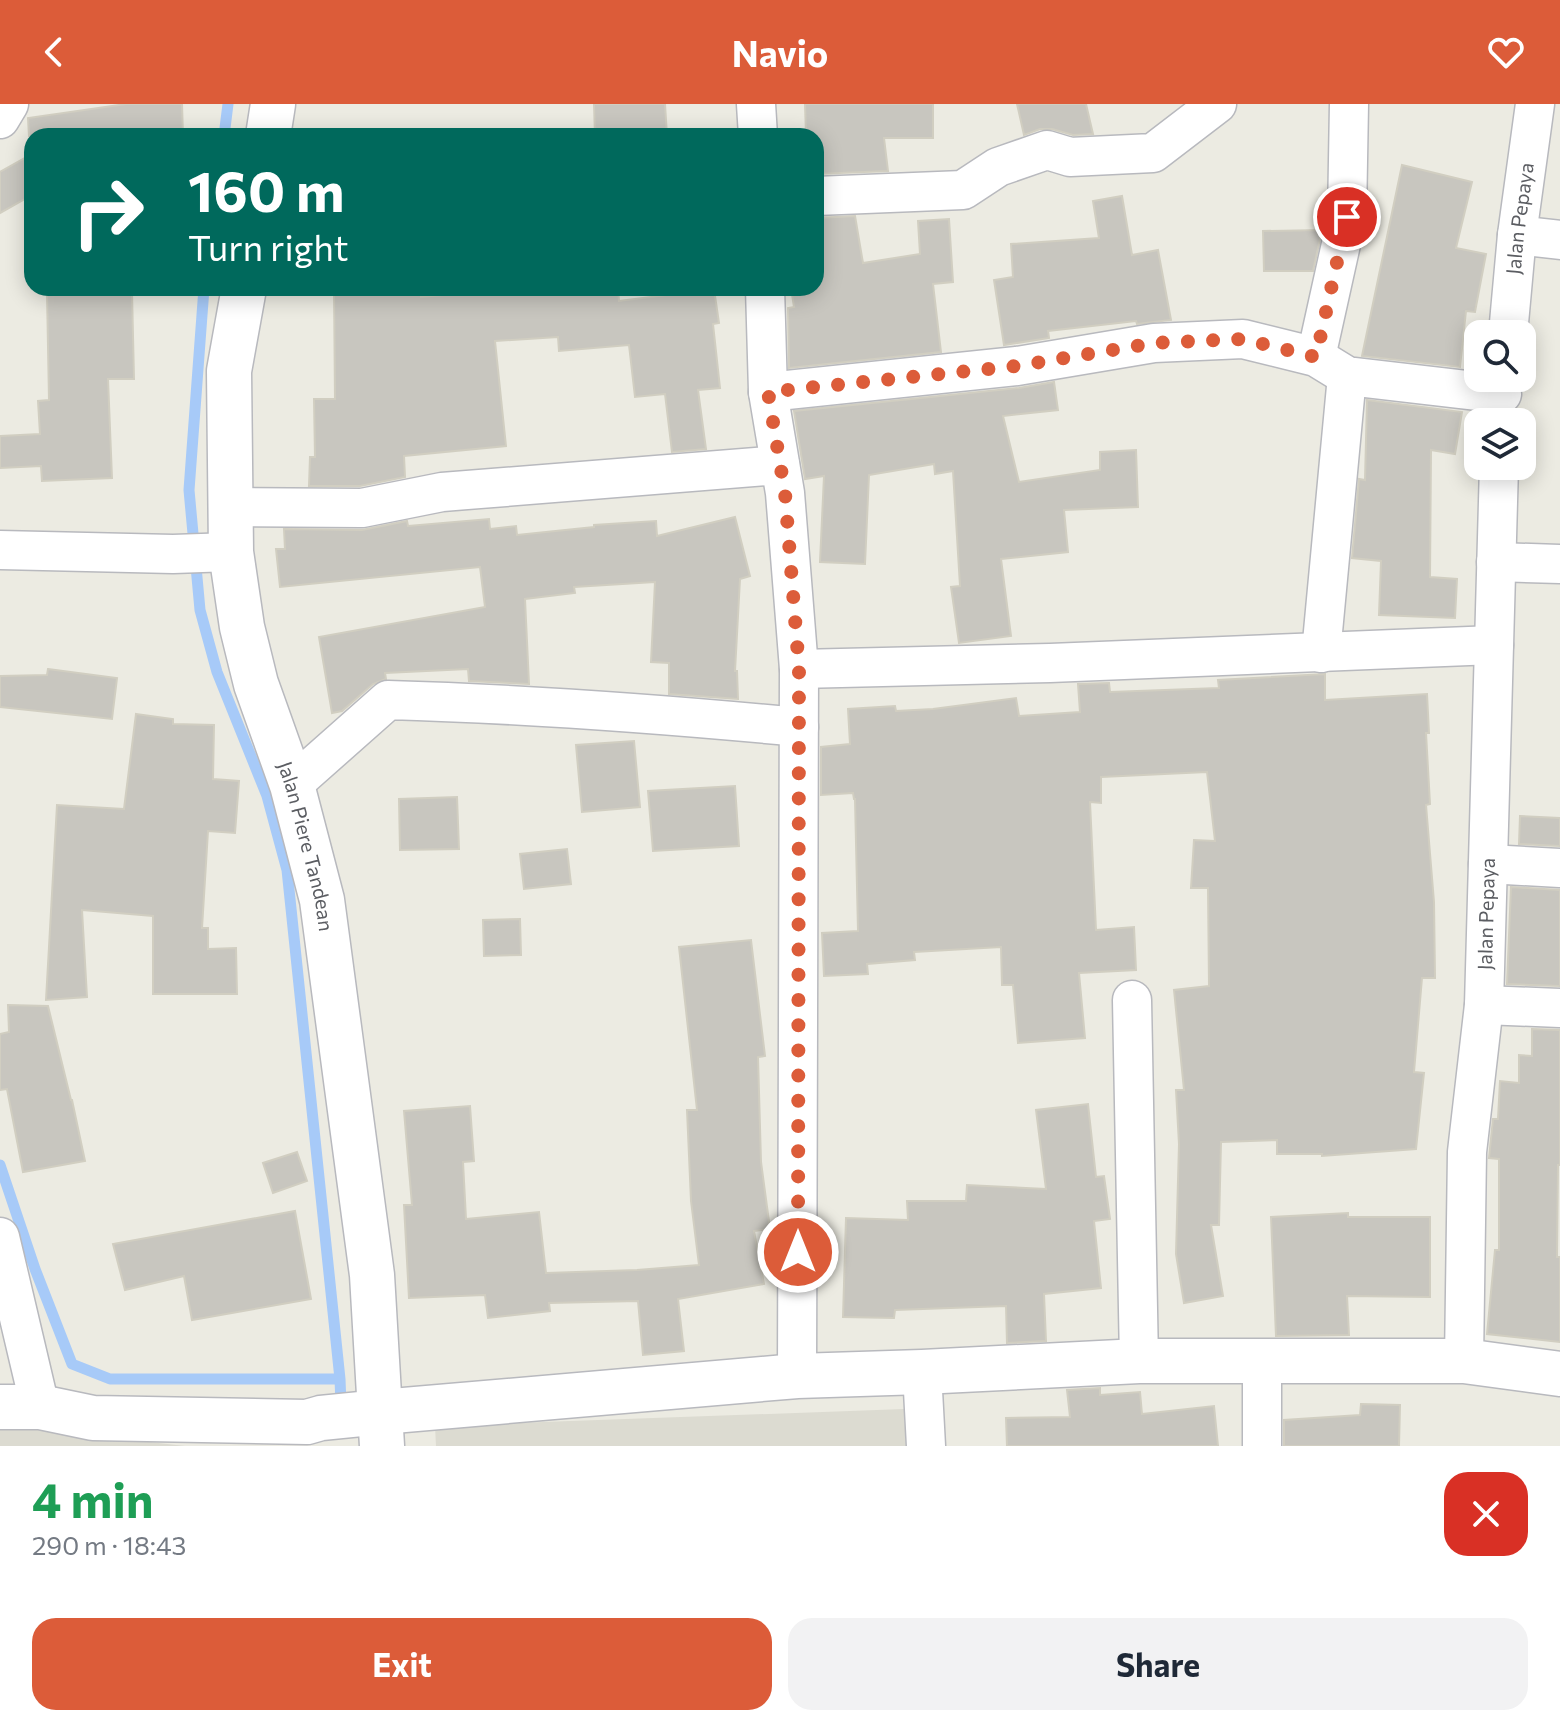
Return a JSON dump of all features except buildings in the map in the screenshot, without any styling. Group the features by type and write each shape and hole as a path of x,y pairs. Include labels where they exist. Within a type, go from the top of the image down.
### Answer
{"street":[{"path":"0,119 9,104"},
{"path":"269,128 273,104"},
{"path":"756,104 758,128"},
{"path":"824,196 963,190 998,167 1047,150 1070,157 1153,153 1217,104"},
{"path":"1321,653 1331,367 1347,217 1349,104"},
{"name":"Jalan Pepaya","path":"1509,320 1535,104"},
{"path":"1517,235 1560,240"},
{"name":"Jalan Piere Tandean","path":"243,296 229,371 230,507 223,552 256,684 292,785 322,900 372,1275 376,1424"},
{"path":"765,296 768,392 785,493 799,669 797,1376"},
{"path":"768,392 1017,366 1154,343 1243,339 1331,367 1502,398"},
{"path":"230,507 362,508 442,492 780,465"},
{"name":"Jalan Pepaya","path":"1464,1361 1467,1152 1484,1005 1499,480"},
{"path":"0,550 173,554 223,552"},
{"path":"1496,562 1560,564"},
{"path":"799,669 1050,663 1494,645"},
{"path":"292,785 388,700 503,703 799,727"},
{"path":"1488,864 1560,868"},
{"path":"1132,1000 1139,1361"},
{"path":"1484,1005 1560,1008"},
{"path":"0,1237 20,1407 93,1418 312,1429 797,1376 1139,1361 1464,1361 1560,1374"},
{"path":"1262,1362 1262,1446"},
{"path":"922,1372 926,1446"}],"shaded area":[{"path":"904,1409 906,1446 436,1446 435,1426"},
{"path":"0,1427 26,1428 185,1446 0,1446"}],"waterway":[{"path":"225,128 228,104"},
{"path":"203,296 189,490 200,610 217,672 267,796 287,870 341,1405"},
{"path":"0,1165 35,1269 72,1364 110,1379 340,1379"}],"route":[{"path":"798,1252 799,669 785,493 768,392 1017,366 1154,343 1243,339 1316,357 1347,217"}]}
